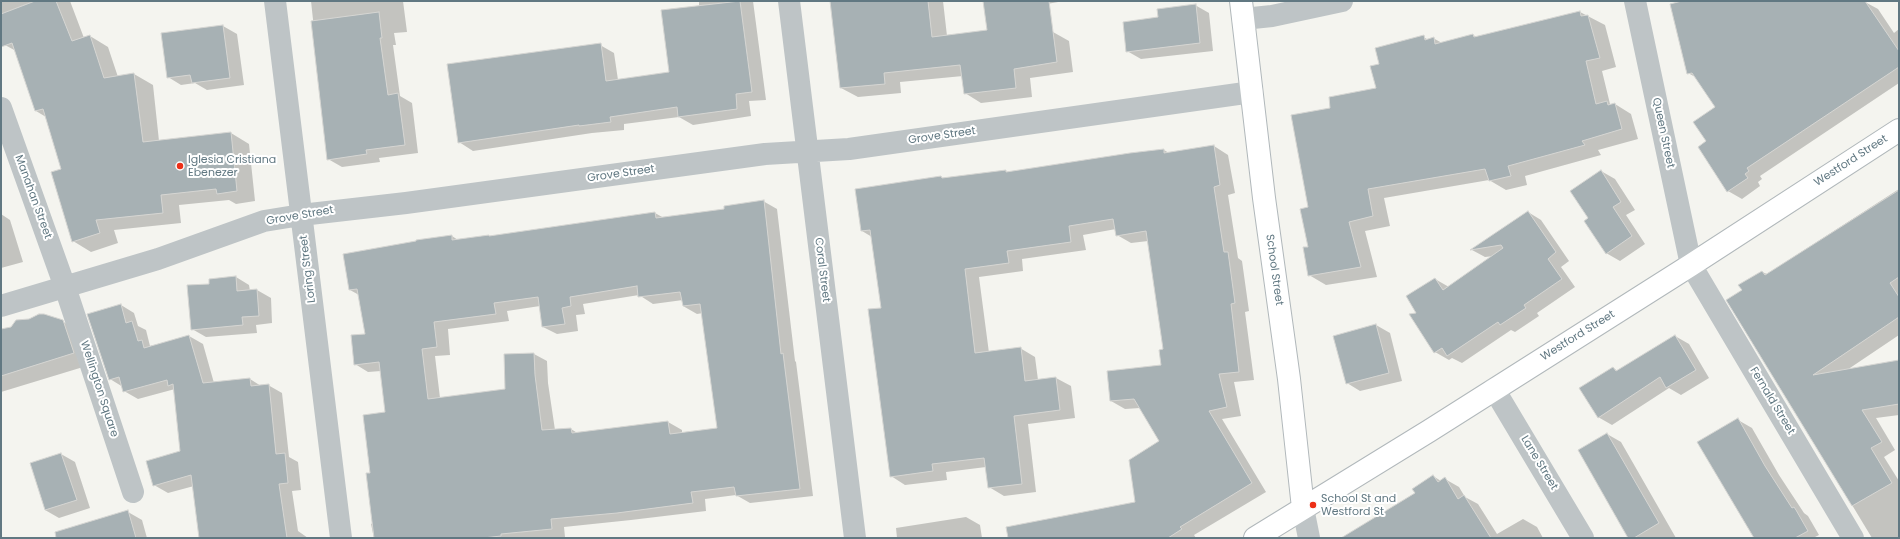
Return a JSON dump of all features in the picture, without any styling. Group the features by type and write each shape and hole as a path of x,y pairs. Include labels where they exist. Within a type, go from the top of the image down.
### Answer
{"main road":[{"name":"School Street","path":"1242,10 1289,379 1303,508"},
{"name":"Westford Street","path":"1255,538 1691,265 1899,130"}],"street":[{"name":"Loring Street","path":"275,1 341,538"},
{"name":"Coral Street","path":"789,1 856,538"},
{"path":"1242,10 1272,16 1342,1"},
{"name":"Queen Street","path":"1635,1 1691,265"},
{"name":"Grove Street","path":"1,306 158,259 264,221 757,155 807,150 849,149 1252,92"},
{"name":"Manahan Street","path":"1,108 65,287"},
{"name":"Fernald Street","path":"1691,265 1853,538"},
{"name":"Wellington Square","path":"65,287 133,492"},
{"name":"Lane Street","path":"1494,389 1583,538"},
{"name":"School Street","path":"1303,508 1309,538"}],"building":[{"path":"35,1 56,1 72,41 90,35 104,78 134,73 143,142 231,132 237,191 217,194 216,189 161,195 163,213 96,220 100,233 72,242 51,172 61,169 43,109 35,111 12,43 1,47 1,14"},
{"path":"740,1 752,92 736,94 737,109 678,117 677,107 610,117 611,122 579,125 458,143 447,64 601,43 606,81 669,72 661,10"},
{"path":"830,1 928,1 932,37 987,30 983,1 1049,1 1057,62 1014,69 1016,88 964,94 960,65 884,73 885,84 840,88"},
{"path":"1682,1 1865,1 1899,51 1899,67 1747,168 1749,171 1745,174 1748,178 1727,192 1698,147 1706,141 1693,122 1715,107 1692,73 1687,74 1670,4"},
{"path":"1196,4 1200,43 1126,52 1123,22 1158,17 1157,9"},
{"path":"1580,11 1581,16 1588,15 1600,58 1586,61 1596,104 1607,101 1608,105 1615,103 1622,129 1582,141 1585,145 1508,166 1511,176 1489,181 1485,169 1368,189 1373,216 1349,222 1361,267 1308,276 1303,247 1308,247 1300,209 1308,207 1291,115 1330,108 1329,97 1376,88 1370,66 1379,64 1375,48 1424,35 1425,40 1434,37 1435,44 1473,34 1474,37"},
{"path":"379,12 382,38 380,38 388,95 398,93 405,145 366,150 367,154 327,160 311,21"},
{"path":"223,25 230,78 192,83 190,75 167,78 161,33"},
{"path":"1214,145 1220,185 1214,187 1224,252 1228,252 1235,303 1231,304 1239,372 1219,374 1227,407 1209,411 1252,483 1180,527 1182,529 1168,538 1008,538 1006,527 1135,502 1129,460 1159,441 1134,399 1110,401 1107,371 1161,365 1159,350 1163,349 1146,231 1116,236 1113,219 1069,226 1071,242 1007,251 1009,263 965,269 975,353 1021,347 1025,381 1056,377 1060,410 1014,416 1022,484 988,488 984,458 932,464 933,471 890,477 868,309 881,308 870,230 861,231 855,189 941,176 942,178 1006,170 1006,172 1130,153 1164,149 1164,153"},
{"path":"1601,170 1621,202 1613,207 1632,236 1606,254 1584,221 1588,218 1570,191"},
{"path":"1899,190 1899,277 1890,283 1899,297 1899,317 1813,375 1899,360 1899,404 1862,410 1882,442 1871,448 1892,483 1852,506 1726,300 1742,290 1738,285 1762,271 1765,275"},
{"path":"764,200 781,354 783,353 800,489 736,496 734,487 691,492 693,503 617,513 551,519 552,529 501,534 501,536 483,538 374,538 366,473 370,473 363,415 385,412 379,362 354,365 351,335 365,334 357,289 349,290 343,254 416,240 452,235 452,240 655,212 656,218 724,209 724,206","holes":["637,286 638,297 680,292 683,306 700,304 717,428 670,434 668,421 572,433 571,428 542,430 535,375 534,353 504,354 505,389 428,399 422,349 437,347 434,322 496,314 494,303 538,297 542,327 565,324 562,308 571,306 570,297"]},
{"path":"1528,211 1556,252 1548,259 1562,279 1524,305 1526,308 1500,325 1498,322 1447,356 1442,348 1434,353 1409,314 1416,313 1406,296 1435,278 1443,290 1503,248 1501,245 1470,250"},
{"path":"236,276 237,291 257,289 259,316 242,317 243,325 191,330 187,285 209,284 209,279"},
{"path":"121,304 126,323 132,321 138,341 142,340 144,348 189,335 203,383 250,378 251,386 269,384 276,454 285,453 288,483 279,484 287,538 199,538 191,475 153,486 146,461 180,451 173,384 168,386 167,380 123,392 119,377 109,380 87,314"},
{"path":"39,314 44,314 63,320 74,353 1,376 1,329 11,327 16,320 29,319"},
{"path":"1376,324 1389,373 1346,384 1333,336"},
{"path":"1675,335 1696,370 1666,388 1660,377 1598,418 1579,388 1613,367 1616,371"},
{"path":"1738,418 1765,466 1792,508 1794,507 1796,510 1808,531 1795,538 1754,538 1697,442"},
{"path":"1607,433 1659,523 1634,538 1628,538 1578,450"},
{"path":"61,453 77,500 45,510 30,463"},
{"path":"1433,475 1438,482 1445,477 1458,499 1464,495 1491,538 1341,538 1415,493 1412,489"},
{"path":"128,510 136,538 56,538 55,532"}],"place":[{"name":"Iglesia Cristiana Ebenezer","path":"180,166"},
{"name":"School St and Westford St","path":"1313,505"}]}
